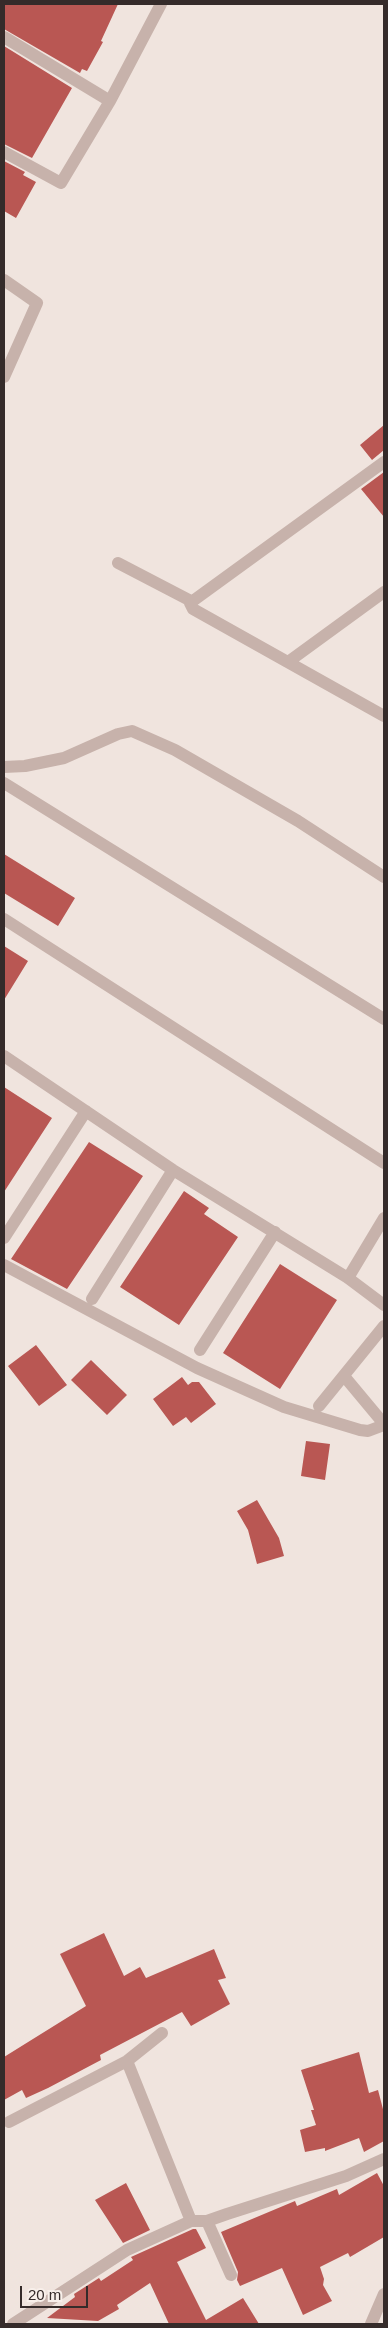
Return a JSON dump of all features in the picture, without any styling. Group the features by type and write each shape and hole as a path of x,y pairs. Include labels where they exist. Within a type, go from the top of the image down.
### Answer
{"street":[{"path":"4,152 61,183 110,101 161,4"},
{"path":"4,38 110,101"},
{"path":"4,280 37,303 4,377"},
{"path":"191,601 384,462"},
{"path":"118,563 191,601"},
{"path":"288,662 384,592"},
{"path":"191,601 192,609 384,716"},
{"path":"4,767 25,766 64,758 118,734 132,731 175,750 298,821 384,877"},
{"path":"4,782 384,1019"},
{"path":"4,919 384,1163"},
{"path":"4,1056 173,1170 348,1278 384,1305"},
{"path":"4,1238 86,1111"},
{"path":"92,1298 173,1170"},
{"path":"348,1278 384,1218"},
{"path":"200,1350 275,1232"},
{"path":"4,1264 197,1368 266,1400 360,1430 368,1431 384,1424 344,1376"},
{"path":"319,1406 384,1326"},
{"path":"9,2122 127,2061 162,2033"},
{"path":"127,2061 191,2221"},
{"path":"13,2324 127,2250 191,2221 207,2221 346,2176 384,2159"},
{"path":"207,2221 231,2275"},
{"path":"371,2324 384,2294"}],"building":[{"path":"4,4 118,4 101,41 103,42 87,71 82,69 80,73 4,29"},
{"path":"4,46 72,88 32,158 4,144"},
{"path":"4,161 25,172 23,175 36,182 16,218 4,211"},
{"path":"384,425 384,450 372,460 360,445"},
{"path":"384,472 384,517 361,489"},
{"path":"4,854 75,898 58,926 4,893"},
{"path":"4,946 28,961 4,1000"},
{"path":"4,1087 52,1118 4,1192"},
{"path":"89,1142 143,1176 67,1289 11,1259"},
{"path":"184,1191 209,1208 204,1214 238,1237 179,1325 120,1287"},
{"path":"280,1264 337,1300 280,1389 223,1353"},
{"path":"36,1345 67,1385 39,1406 8,1366"},
{"path":"91,1360 127,1395 107,1415 71,1380"},
{"path":"182,1377 188,1385 192,1382 199,1382 216,1404 191,1423 186,1417 173,1426 153,1399"},
{"path":"306,1441 330,1444 325,1480 301,1476"},
{"path":"257,1500 279,1538 284,1556 257,1564 248,1530 237,1511"},
{"path":"104,1933 124,1976 140,1967 146,1978 214,1949 226,1978 218,1980 230,2004 191,2026 182,2012 100,2055 101,2060 48,2088 26,2098 22,2090 4,2100 4,2057 86,2006 60,1954"},
{"path":"359,2052 369,2093 378,2090 384,2113 384,2141 364,2152 359,2138 325,2151 325,2148 305,2152 300,2130 316,2125 311,2110 314,2110 301,2070"},
{"path":"377,2173 384,2186 384,2237 350,2257 348,2253 320,2267 324,2279 323,2285 332,2301 303,2315 282,2268 240,2286 237,2280 238,2272 221,2232 295,2201 297,2206 337,2189 339,2195"},
{"path":"126,2183 150,2230 123,2243 95,2200"},
{"path":"196,2229 206,2248 177,2262 206,2320 243,2298 259,2324 169,2324 150,2283 117,2305 119,2309 98,2321 47,2318 75,2297 74,2294 99,2278 101,2281 133,2260 131,2257"}]}
